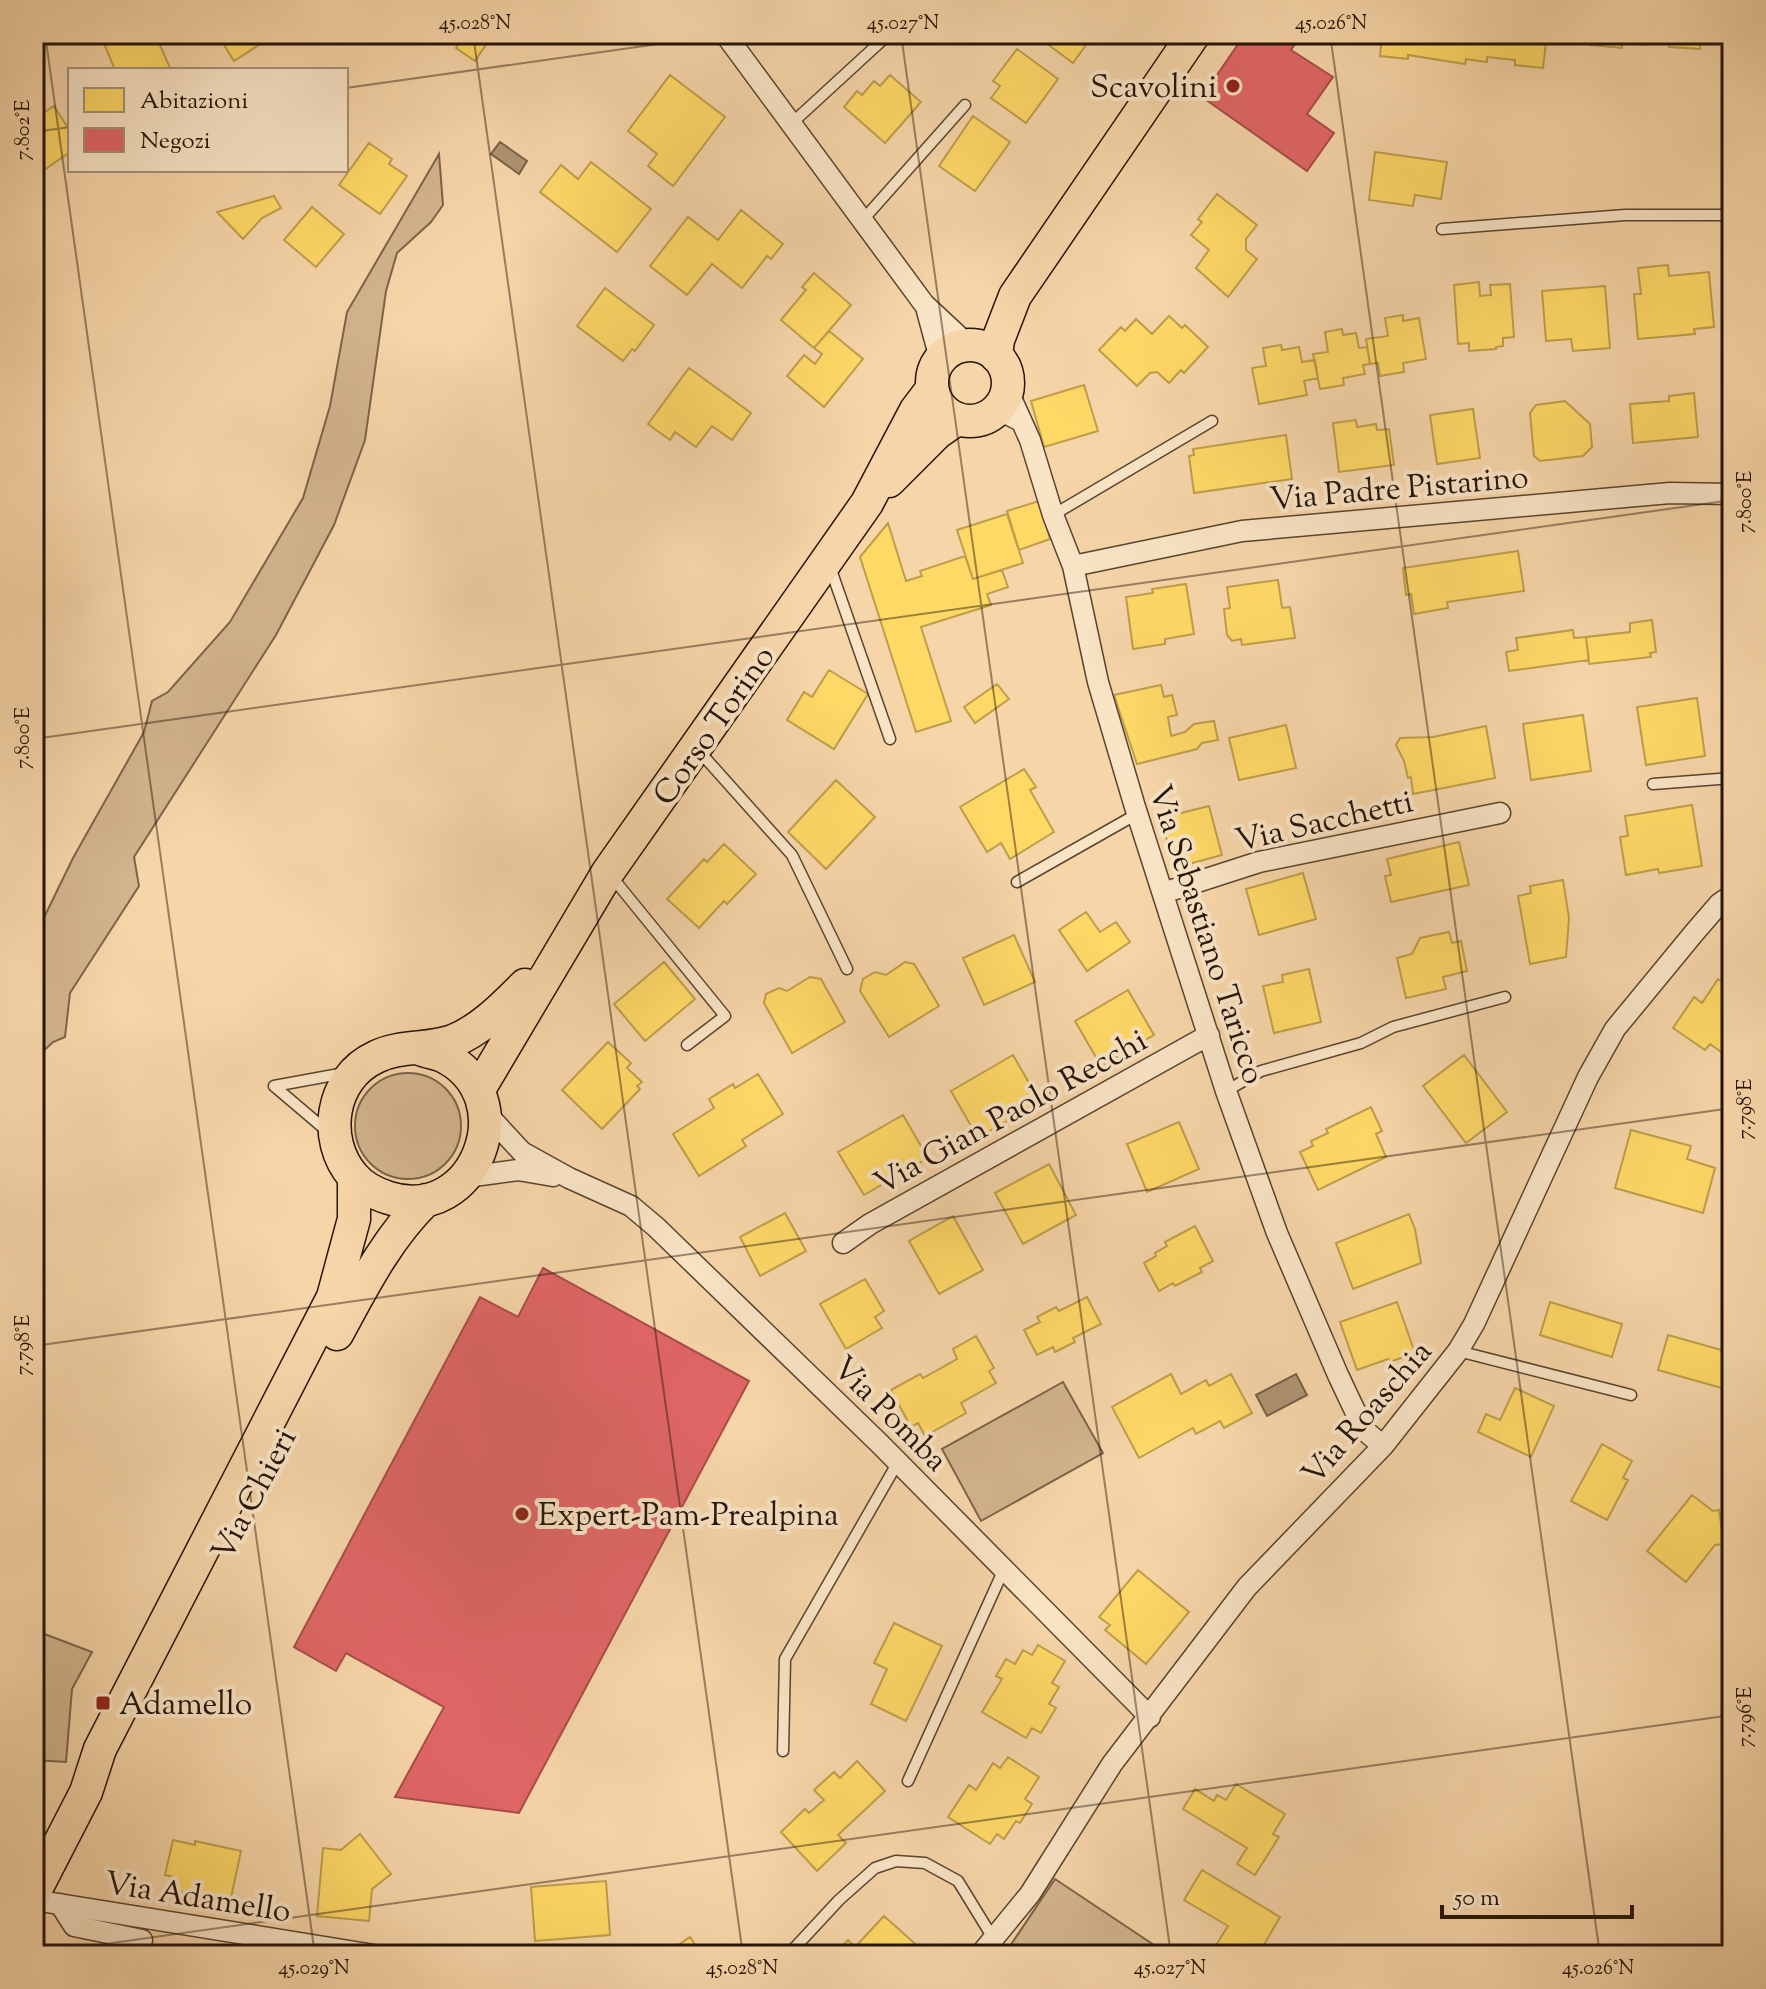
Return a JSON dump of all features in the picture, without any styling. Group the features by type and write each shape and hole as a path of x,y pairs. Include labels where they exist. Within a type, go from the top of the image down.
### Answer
{"main road":[{"name":"Corso Torino","path":"561,949 608,872 867,503 916,410 963,359 994,312 1015,296 1194,34"},
{"path":"957,419 941,407 963,359 1003,365 1007,408"},
{"name":"Corso Torino","path":"867,503 937,433 957,419 976,421 1007,408"},
{"path":"334,1136 334,1113 342,1090 355,1071 374,1057 396,1050 420,1049 454,1040 497,1014 561,949"},
{"path":"482,1102 561,949"},
{"path":"420,1049 443,1056 463,1071 482,1102 485,1136 479,1158 466,1177"},
{"name":"Via Chieri","path":"42,1887 100,1749 333,1297 354,1219 354,1178 341,1159 334,1136"},
{"name":"Via Chieri","path":"79,1805 113,1760 368,1275 405,1220 426,1200 448,1192 466,1177"},
{"path":"354,1178 375,1194 400,1201 426,1200"}],"street":[{"path":"725,34 963,359"},
{"path":"924,304 963,359"},
{"name":"Via Sebastiano Taricco","path":"1007,408 1030,440 1053,515 1073,566 1098,682 1137,814 1226,1091 1277,1233 1364,1430 1383,1446"},
{"name":"Via Padre Pistarino","path":"1073,566 1242,531 1670,493 1732,494"},
{"name":"Via Sacchetti","path":"1163,893 1259,862 1500,813"},
{"name":"Via Roaschia","path":"980,1955 1030,1894 1112,1764 1247,1587 1383,1446 1458,1351 1474,1324 1588,1077 1615,1029 1719,904 1732,895"},
{"name":"Via Gian Paolo Recchi","path":"843,1243 870,1224 1209,1035"},
{"name":"Via Pomba","path":"482,1102 522,1152 569,1178 631,1206 656,1227 898,1462 1150,1717"},
{"name":"Via Pomba","path":"466,1177 518,1170 569,1178"},
{"name":"Via Adamello","path":"42,1887 74,1926 142,1940"},
{"name":"Via Adamello","path":"42,1887 374,1955"}],"lane":[{"path":"791,124 889,34"},
{"path":"862,221 965,105"},
{"path":"1442,229 1625,215 1732,215"},
{"path":"1053,515 1212,421"},
{"path":"828,560 890,739"},
{"path":"696,748 792,855 847,969"},
{"path":"1653,784 1732,778"},
{"path":"1017,882 1137,814"},
{"path":"608,872 725,1016 687,1045"},
{"path":"1226,1091 1261,1071 1361,1043 1393,1027 1505,997"},
{"path":"334,1136 274,1086 355,1071"},
{"path":"1458,1351 1631,1395"},
{"path":"783,1751 785,1659 898,1462"},
{"path":"908,1781 1004,1569"},
{"path":"788,1955 839,1900 875,1868 896,1861 925,1863 958,1881 993,1938"}],"shaded area":[{"path":"500,142 527,161 519,174 491,154"},
{"path":"439,154 443,205 431,222 397,253 386,291 365,440 334,525 276,635 134,857 139,886 70,993 65,1037 53,1042 34,1060 34,938 73,858 144,732 152,701 168,692 230,622 303,498 330,406 347,312"},
{"path":"408,1073 428,1077 445,1089 457,1106 461,1126 457,1146 445,1163 428,1175 408,1179 388,1175 371,1163 359,1146 355,1126 359,1106 371,1089 388,1077"},
{"path":"1296,1374 1307,1395 1267,1416 1256,1395"},
{"path":"1063,1382 1103,1453 981,1521 942,1449"},
{"path":"34,1630 92,1652 72,1689 66,1762 34,1760"},
{"path":"1055,1879 1169,1955 1004,1955"}],"building: Abitazioni":[{"path":"100,34 155,34 170,68 114,68"},
{"path":"217,34 261,34 265,41 234,61"},
{"path":"465,34 486,34 491,37 475,61 456,48"},
{"path":"1034,34 1101,34 1096,41 1091,38 1073,63"},
{"path":"1382,34 1547,34 1543,68 1515,65 1515,60 1487,57 1487,62 1466,59 1465,64 1408,55 1408,59 1380,56"},
{"path":"1547,34 1701,34 1700,49 1669,47 1669,44 1647,41 1646,45 1622,42 1622,48 1591,45 1592,41 1546,40"},
{"path":"1017,49 1058,79 1026,123 991,98 1000,86 993,81"},
{"path":"670,75 725,117 673,186 648,166 657,154 628,131"},
{"path":"890,75 921,102 885,143 844,107 857,91 862,95 874,81 880,86"},
{"path":"54,106 68,128 68,153 34,177 34,119"},
{"path":"973,116 1010,142 975,191 939,166"},
{"path":"369,143 392,159 389,164 407,176 380,214 339,185"},
{"path":"1375,152 1447,162 1441,199 1415,195 1413,206 1369,200"},
{"path":"591,162 651,209 617,252 540,192 561,165 578,179"},
{"path":"1217,194 1257,225 1246,239 1246,250 1257,259 1228,297 1196,268 1209,250 1191,235 1202,222 1198,219"},
{"path":"274,196 281,208 262,218 243,239 217,212"},
{"path":"312,207 344,234 316,267 284,240"},
{"path":"741,210 783,244 771,259 767,256 742,288 712,264 687,295 650,266 688,217 718,240"},
{"path":"1668,265 1669,276 1709,272 1714,327 1694,329 1695,334 1638,339 1634,294 1641,294 1638,268"},
{"path":"814,273 851,305 814,348 781,320 806,290 802,287"},
{"path":"1479,282 1480,296 1491,295 1490,285 1510,284 1514,337 1503,338 1503,346 1496,349 1469,351 1469,343 1458,344 1454,285"},
{"path":"1605,286 1610,348 1573,351 1571,339 1546,341 1542,291"},
{"path":"605,288 654,325 635,351 632,349 623,361 577,326"},
{"path":"1403,315 1403,321 1419,318 1426,359 1403,363 1404,372 1380,376 1378,363 1370,364 1366,339 1388,336 1385,318"},
{"path":"1169,316 1182,328 1185,325 1208,347 1184,373 1181,370 1169,383 1157,372 1150,373 1137,386 1099,350 1121,327 1125,331 1136,319 1152,334"},
{"path":"1342,329 1343,335 1356,333 1359,348 1367,347 1370,364 1363,365 1365,374 1343,378 1344,385 1320,389 1313,354 1328,352 1325,332"},
{"path":"829,331 863,359 824,407 787,376 804,355 815,364 822,354 814,348"},
{"path":"1281,345 1282,350 1299,347 1302,362 1315,360 1318,378 1304,381 1307,395 1259,404 1252,368 1266,366 1263,348"},
{"path":"689,368 751,413 732,440 712,426 696,447 675,432 670,440 648,424"},
{"path":"1084,385 1098,431 1044,447 1031,401"},
{"path":"1694,393 1698,437 1633,443 1630,404 1669,401 1669,396"},
{"path":"1565,401 1590,424 1592,447 1583,456 1540,461 1534,456 1530,413 1536,405"},
{"path":"1473,409 1480,458 1437,464 1430,415"},
{"path":"1356,420 1357,427 1376,424 1377,430 1389,429 1394,465 1339,472 1333,423"},
{"path":"1286,435 1292,479 1194,493 1189,456 1194,455 1193,449"},
{"path":"1039,501 1050,539 1019,550 1007,511"},
{"path":"1007,514 1023,563 973,579 957,530"},
{"path":"888,523 906,581 922,576 920,571 965,556 973,579 1002,570 1008,587 987,594 991,605 921,627 951,721 916,732 860,557"},
{"path":"1518,551 1524,591 1447,602 1448,608 1414,614 1411,594 1406,595 1403,568"},
{"path":"1278,580 1282,608 1290,607 1295,638 1242,645 1241,639 1232,641 1227,635 1224,609 1230,608 1227,587"},
{"path":"1186,584 1194,634 1165,639 1165,644 1133,649 1126,597"},
{"path":"1652,620 1656,652 1650,653 1651,657 1589,664 1586,637 1630,632 1630,623"},
{"path":"1573,630 1574,638 1586,637 1589,660 1509,671 1506,652 1518,650 1516,638"},
{"path":"829,670 868,694 834,749 787,720 804,692 812,697"},
{"path":"997,684 1009,699 975,723 964,707"},
{"path":"1161,685 1164,697 1172,695 1177,715 1168,717 1171,736 1185,732 1194,724 1214,721 1218,740 1202,743 1197,749 1137,764 1114,695"},
{"path":"1697,698 1705,756 1646,765 1637,707"},
{"path":"1583,715 1591,771 1531,780 1523,724"},
{"path":"1286,725 1296,768 1239,780 1229,738"},
{"path":"1486,726 1495,778 1413,794 1411,777 1408,778 1396,745 1400,738 1433,737"},
{"path":"1024,769 1036,787 1030,790 1054,832 1010,859 1001,843 987,852 960,807"},
{"path":"836,780 875,817 826,869 788,832"},
{"path":"1692,805 1702,866 1626,875 1620,837 1628,836 1625,816"},
{"path":"1209,806 1222,855 1174,868 1161,818"},
{"path":"1459,842 1469,885 1391,902 1385,876 1391,875 1387,859"},
{"path":"724,844 756,874 727,904 724,901 699,928 667,899 704,859 707,862"},
{"path":"1303,873 1316,919 1259,935 1246,889"},
{"path":"1563,880 1569,918 1566,957 1530,964 1518,896 1531,893 1530,886"},
{"path":"1086,912 1100,932 1116,922 1130,942 1087,971 1059,930"},
{"path":"1449,932 1452,943 1461,941 1467,971 1443,977 1446,989 1406,998 1397,958 1412,954 1420,938"},
{"path":"1014,935 1035,982 984,1005 963,958"},
{"path":"664,962 695,999 645,1041 614,1004"},
{"path":"905,962 914,964 939,1006 889,1037 860,991 863,979 875,972 886,975"},
{"path":"1309,969 1321,1022 1274,1033 1263,986 1283,982 1282,975"},
{"path":"810,977 821,979 845,1022 792,1053 764,1003 766,994 779,988 787,991"},
{"path":"1718,979 1732,989 1730,1058 1710,1044 1705,1050 1673,1028 1694,997 1702,1003"},
{"path":"1128,990 1154,1035 1101,1066 1075,1021"},
{"path":"608,1042 631,1063 627,1068 642,1082 637,1086 640,1089 602,1129 562,1090"},
{"path":"1013,1055 1040,1102 978,1138 951,1091"},
{"path":"1464,1055 1507,1112 1466,1143 1423,1086"},
{"path":"758,1074 783,1114 742,1140 746,1146 699,1176 673,1134 714,1108 709,1099 733,1084 735,1088"},
{"path":"1371,1107 1382,1131 1376,1134 1386,1157 1318,1190 1300,1152 1313,1146 1311,1141 1328,1133 1326,1129"},
{"path":"903,1115 928,1158 864,1195 838,1152"},
{"path":"1179,1122 1199,1169 1147,1192 1127,1144"},
{"path":"1631,1130 1691,1146 1687,1159 1715,1168 1703,1213 1615,1188"},
{"path":"1049,1164 1076,1215 1023,1244 995,1193"},
{"path":"785,1213 806,1251 760,1276 740,1237"},
{"path":"1409,1214 1421,1263 1353,1289 1336,1243"},
{"path":"953,1216 983,1270 939,1294 909,1241"},
{"path":"1195,1226 1213,1261 1200,1268 1202,1272 1159,1291 1144,1263 1167,1246 1165,1242"},
{"path":"865,1279 884,1311 875,1317 882,1328 846,1349 820,1304"},
{"path":"1087,1297 1101,1324 1073,1338 1075,1342 1055,1352 1053,1347 1037,1355 1024,1330 1040,1322 1037,1317 1056,1307 1059,1311"},
{"path":"1397,1302 1415,1353 1357,1370 1340,1322"},
{"path":"1550,1302 1622,1324 1612,1357 1540,1335"},
{"path":"1668,1335 1732,1353 1725,1389 1658,1370"},
{"path":"976,1336 994,1368 989,1371 996,1383 961,1403 966,1413 925,1436 918,1423 911,1427 891,1390 920,1374 923,1378 957,1359 953,1349"},
{"path":"1171,1374 1181,1394 1206,1380 1209,1386 1231,1374 1252,1413 1224,1428 1220,1421 1196,1434 1193,1428 1139,1458 1112,1407"},
{"path":"1515,1388 1554,1406 1531,1457 1478,1432 1486,1414 1500,1420"},
{"path":"1602,1444 1632,1461 1623,1478 1628,1480 1607,1520 1571,1501"},
{"path":"1692,1495 1713,1511 1719,1510 1724,1544 1715,1545 1686,1582 1647,1551"},
{"path":"1138,1570 1189,1612 1146,1664 1105,1630 1110,1625 1099,1617"},
{"path":"894,1623 942,1646 906,1721 871,1704 887,1669 874,1663"},
{"path":"1038,1645 1065,1661 1052,1683 1059,1687 1049,1704 1056,1708 1041,1733 1032,1728 1026,1738 982,1712 1002,1679 996,1676 1006,1659 1015,1664 1023,1650 1032,1655"},
{"path":"1008,1757 1039,1777 1025,1799 1032,1804 1020,1823 1016,1821 1004,1839 997,1834 990,1844 948,1817 969,1785 976,1790 993,1763 1000,1768"},
{"path":"857,1761 885,1791 838,1835 846,1843 817,1871 781,1832 805,1809 809,1813 824,1800 814,1790 834,1772 840,1778"},
{"path":"1236,1784 1285,1814 1273,1834 1279,1837 1255,1875 1237,1864 1247,1848 1183,1809 1195,1789 1214,1801 1217,1795 1226,1800"},
{"path":"360,1834 391,1874 372,1889 369,1921 317,1916 323,1848 341,1850"},
{"path":"173,1840 195,1845 195,1841 241,1851 229,1907 183,1897 184,1892 171,1890 174,1877 165,1875"},
{"path":"1202,1870 1280,1917 1258,1955 1210,1955 1228,1926 1184,1900"},
{"path":"606,1881 610,1935 535,1941 531,1887"},
{"path":"884,1916 921,1949 915,1955 834,1955 848,1940 855,1947"},
{"path":"690,1937 702,1955 664,1955"}],"building: Negozi":[{"path":"1245,34 1302,34 1291,50 1333,77 1307,114 1334,133 1307,171 1202,97"},
{"name":"Expert-Pam-Prealpina","path":"543,1268 749,1381 519,1813 395,1797 444,1707 346,1653 336,1671 294,1647 480,1297 518,1317"}],"place":[{"name":"Scavolini","path":"1233,86"},
{"name":"Expert-Pam-Prealpina","path":"522,1514"},
{"name":"Adamello","path":"103,1703"}]}
